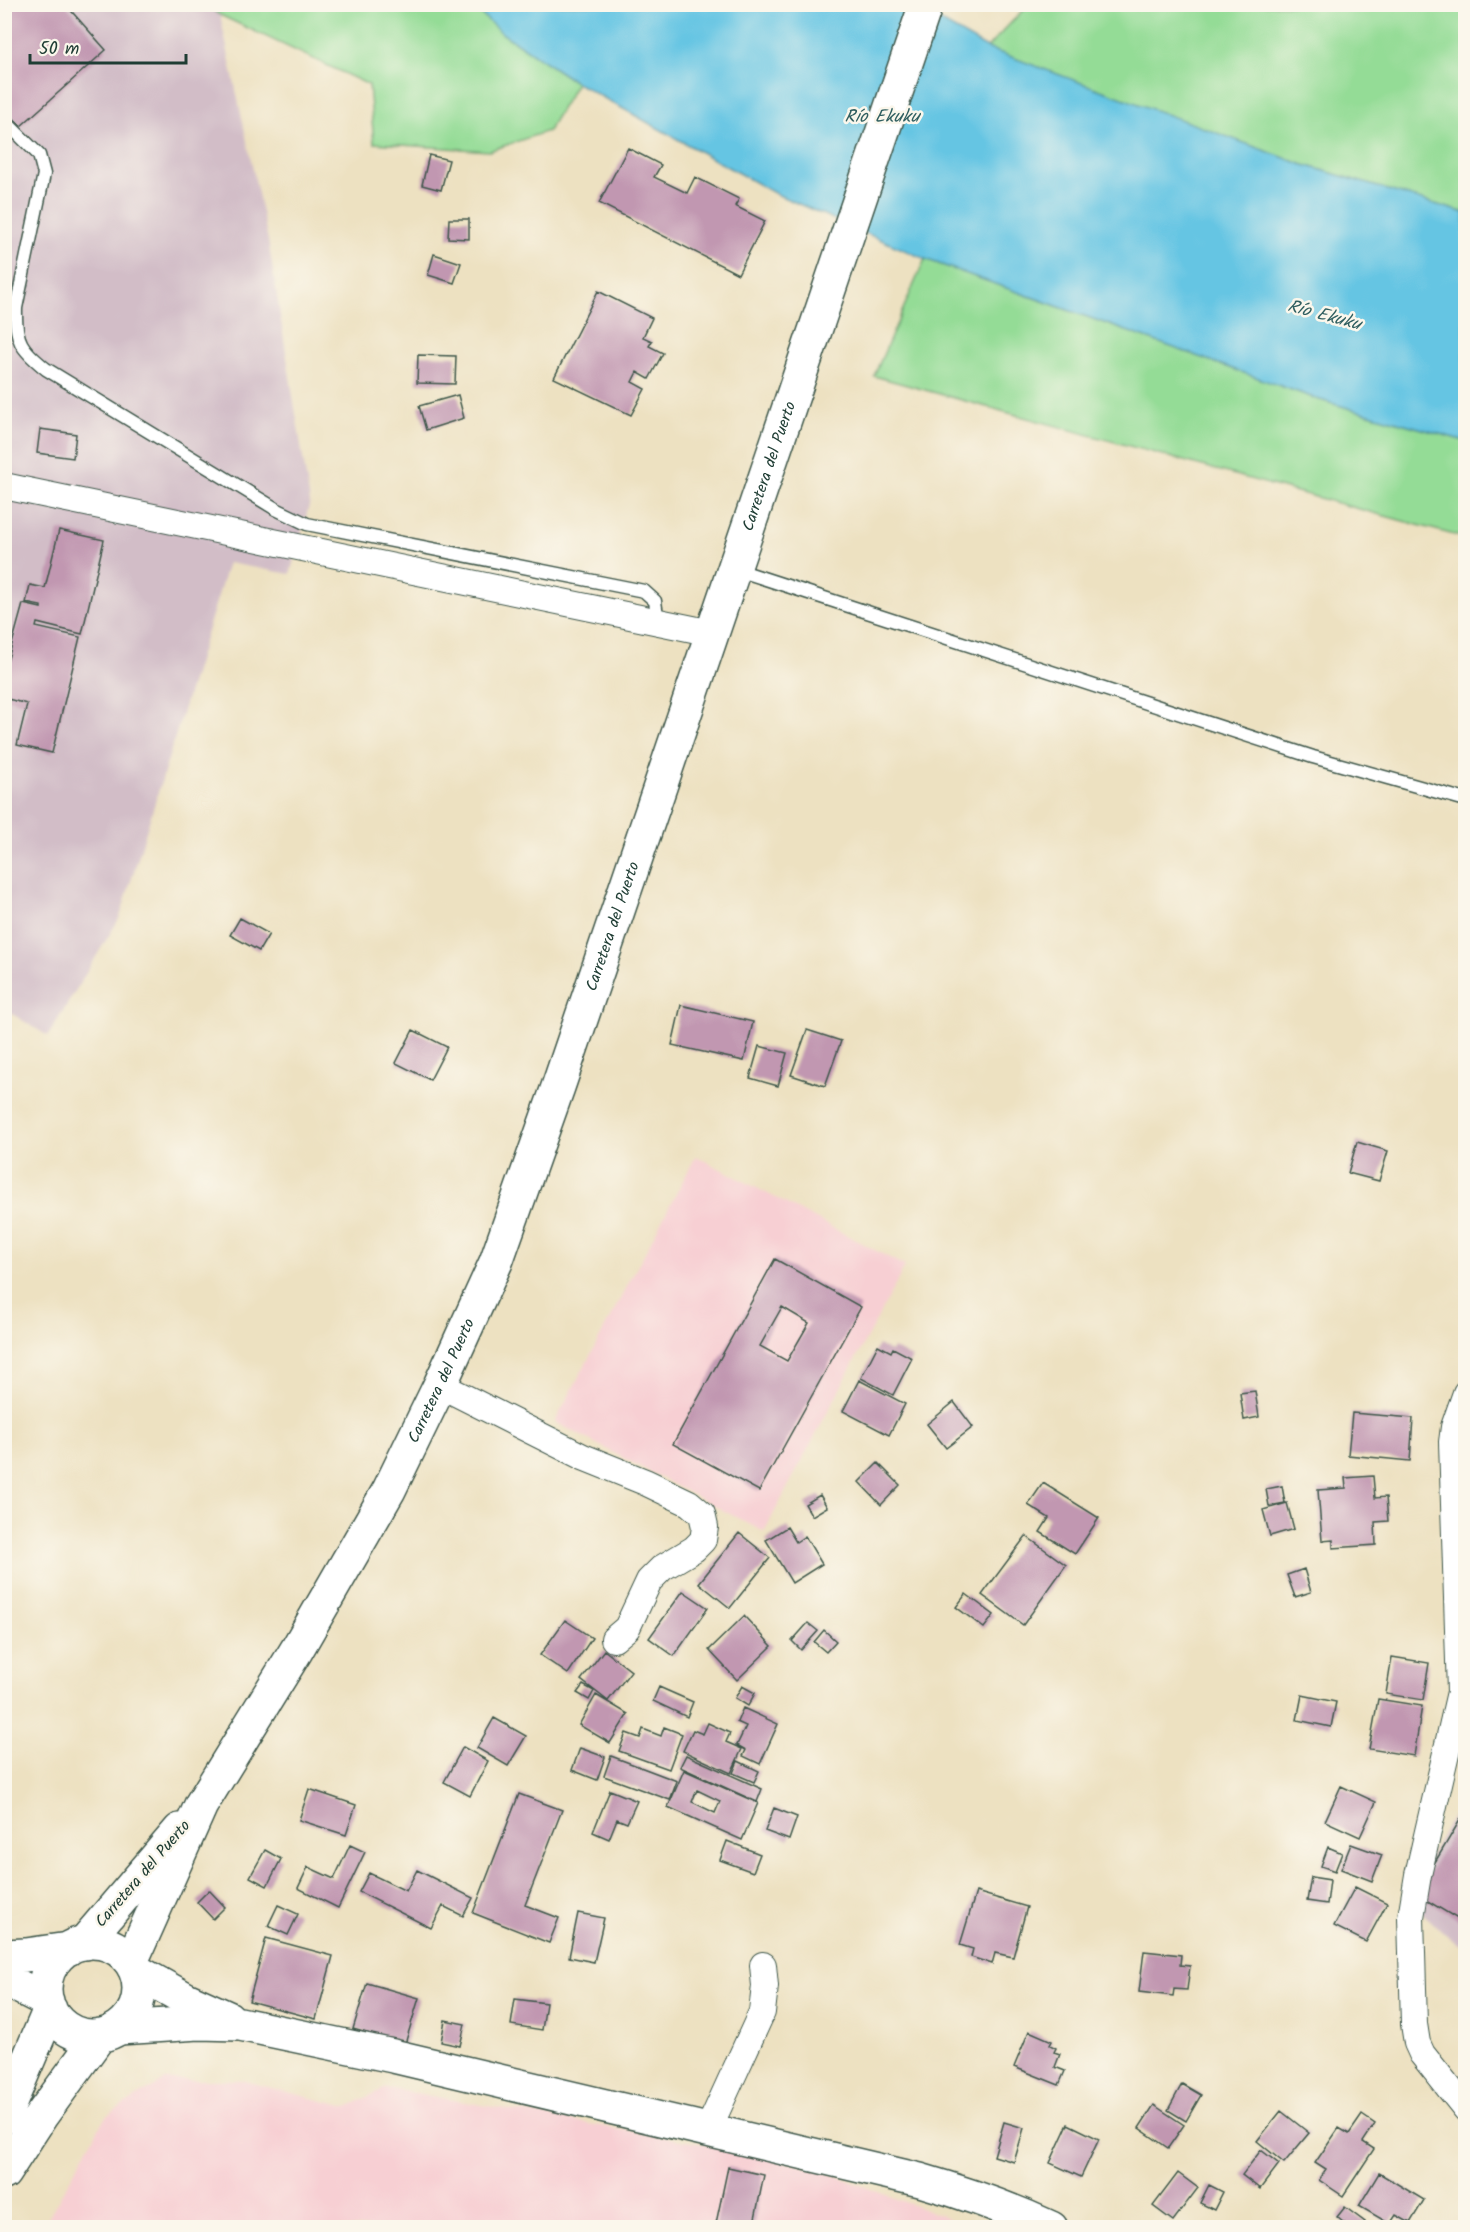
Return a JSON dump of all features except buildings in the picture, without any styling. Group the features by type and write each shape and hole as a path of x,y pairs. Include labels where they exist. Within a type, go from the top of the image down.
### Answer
{"main road":[{"name":"Carretera del Puerto","path":"134,1967 201,1805 296,1650 389,1490 441,1385 496,1262 926,4"},
{"name":"Carretera del Puerto","path":"76,1946 201,1805"},
{"path":"4,1956 26,1955 98,1942 111,1945 122,1952 134,1967 186,1999 240,2024"},
{"path":"76,1946 57,1959 49,1972 46,1986 49,2005 57,2020 76,2033 199,2023 240,2024 393,2056 963,2192 1020,2213 1051,2228"},
{"path":"4,2173 41,2116 109,2031 130,2017 137,2002 139,1987 134,1967"},
{"path":"4,1979 49,2005"},
{"path":"4,2117 49,2005"}],"street":[{"path":"4,486 712,633"},
{"path":"441,1385 583,1457 689,1503 702,1514 705,1527 703,1540 694,1549 662,1568 649,1581 627,1628 614,1638"},
{"path":"1466,1393 1454,1427 1452,1442 1459,1704 1418,1875 1411,1917 1414,2024 1417,2043 1422,2054 1466,2109"},
{"path":"708,2130 762,2012 765,1986 764,1965"}],"lane":[{"path":"4,120 39,156 44,174 10,306 25,352 46,369 276,509 307,524 644,591 655,601 658,622"},
{"path":"734,568 1301,753 1466,800"}],"shaded area":[{"path":"206,4 220,15 268,240 310,502 290,574 228,563 120,917 48,1036 4,1009 4,5"},
{"path":"696,1156 905,1266 764,1532 555,1422"},
{"path":"1465,1793 1465,1948 1450,1938 1419,1910 1428,1859"},
{"path":"165,2080 240,2080 347,2107 386,2088 748,2152 832,2174 970,2227 42,2228 106,2116"}],"green space":[{"path":"206,5 471,5 503,34 577,83 548,131 489,151 374,143 369,85 220,15"},
{"path":"1028,5 1465,5 1465,213 1301,164 987,48"},
{"path":"925,259 1320,400 1465,441 1465,538 874,376"}],"water":[{"name":"Río Ekuku","path":"471,5 912,5 987,48 1301,164 1465,213 1465,441 1320,400 925,259 776,194 577,83 503,34"}]}
